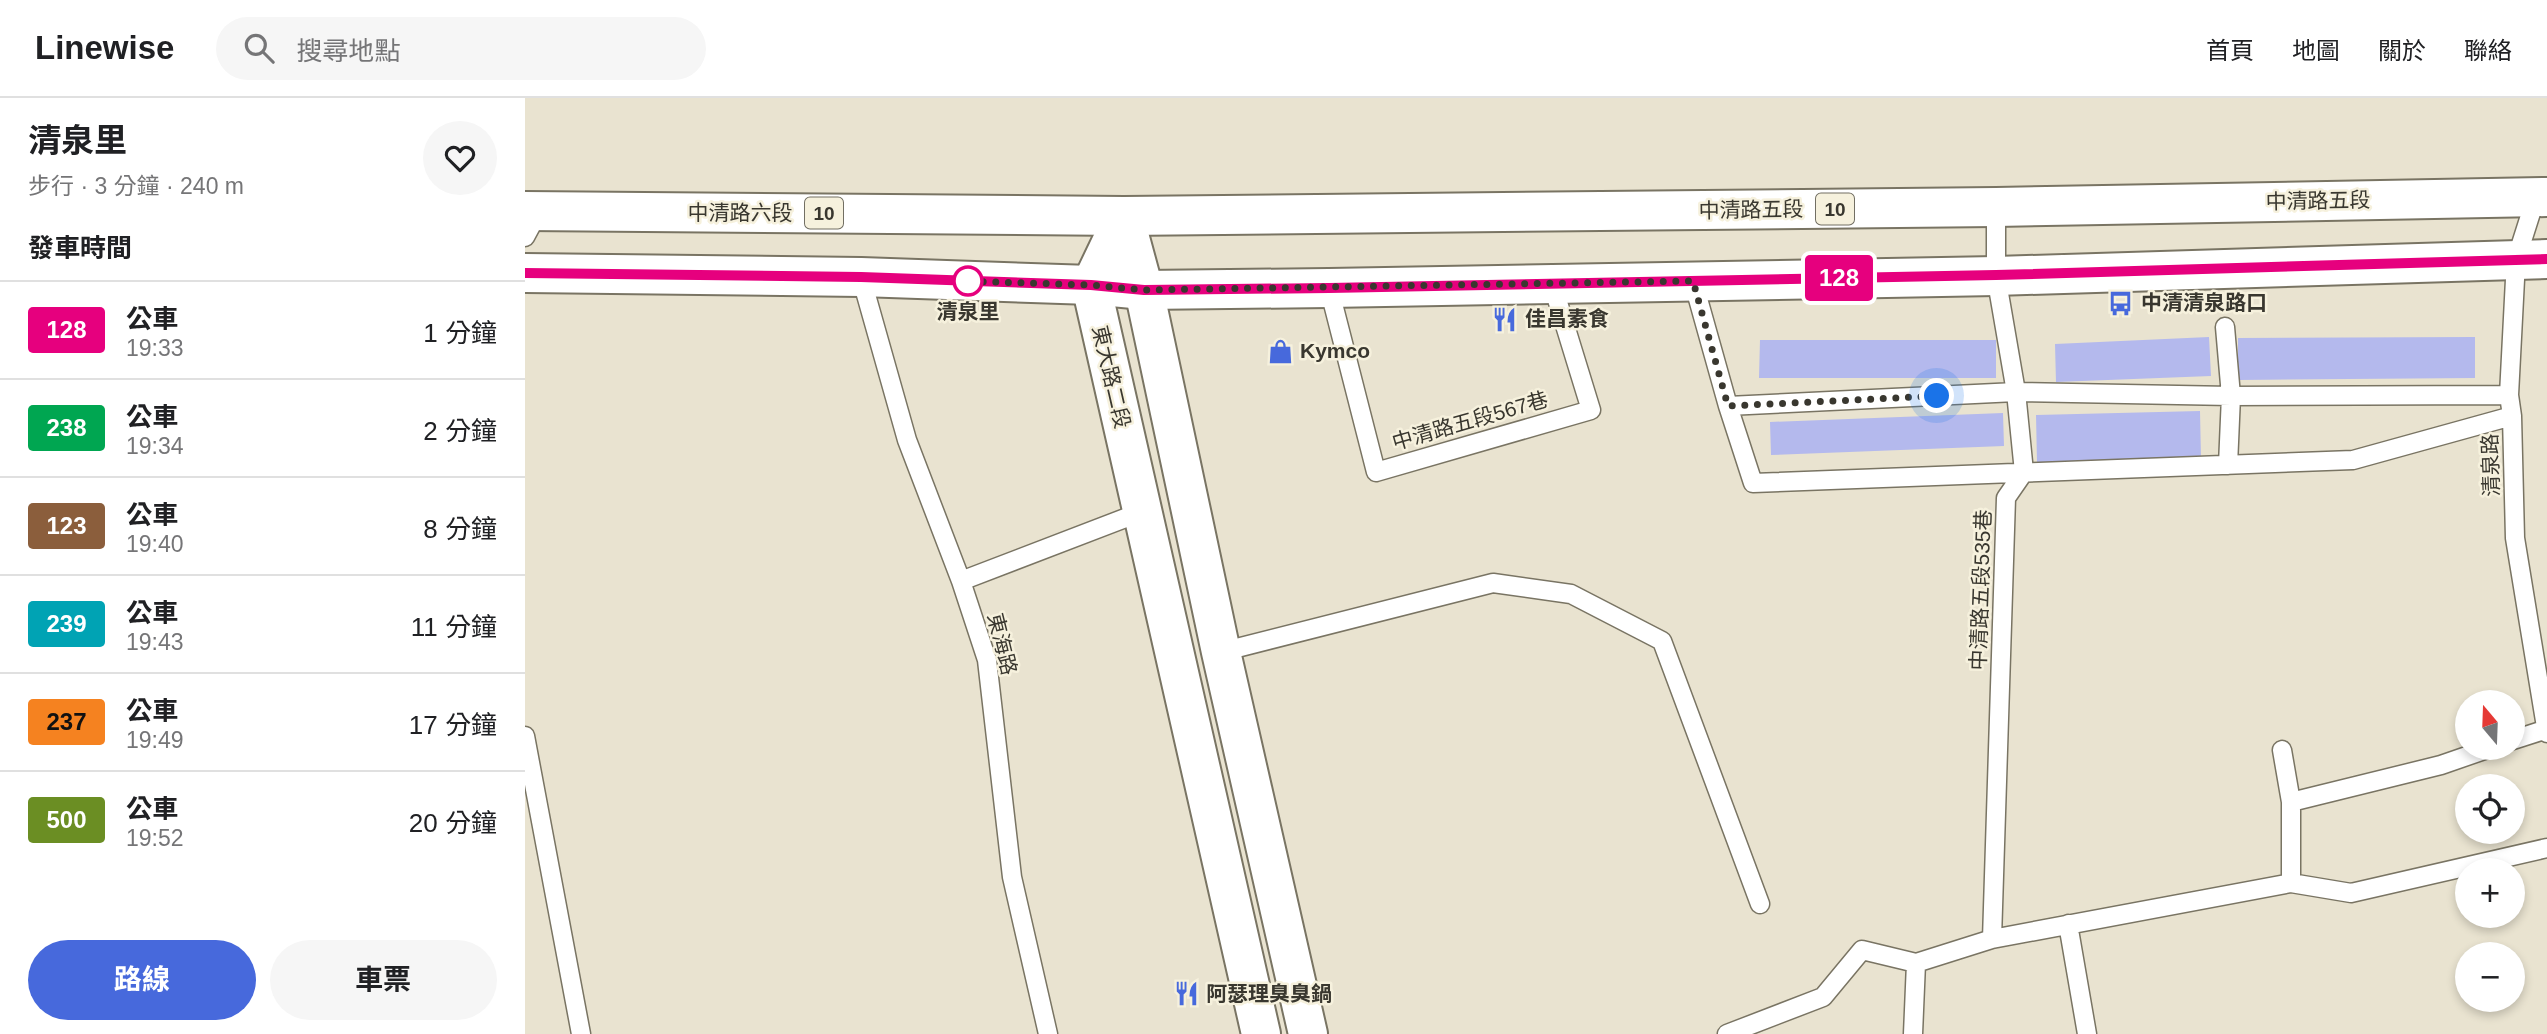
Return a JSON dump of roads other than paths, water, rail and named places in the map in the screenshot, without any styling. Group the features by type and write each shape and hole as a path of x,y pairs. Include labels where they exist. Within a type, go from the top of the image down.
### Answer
{"main road":[{"name":"中清路五段","path":"1124,216 1996,207 2541,197"},
{"path":"1091,285 1124,216"},
{"path":"1124,216 1144,290 1221,652 1308,1034"},
{"name":"中清路六段","path":"529,220 1124,216"},
{"path":"525,273 861,277 1091,285 1144,290 1996,275 2532,260"},
{"name":"東大路二段","path":"1091,285 1261,1034"}],"lane":[{"name":"清泉路","path":"2541,197 2509,395 2512,416 2515,538 2547,731"},
{"path":"1996,207 1996,275 2016,392 2024,471"},
{"name":"東海路","path":"861,277 907,440 961,581 986,660 1011,877 1048,1034"},
{"path":"1693,281 1728,406 1753,482 2353,460 2512,416"},
{"name":"中清路五段567巷","path":"1329,288 1376,472 1591,410 1552,283"},
{"path":"2225,327 2231,396 2228,465"},
{"path":"1728,406 2016,392 2231,396 2509,395"},
{"name":"中清路五段535巷","path":"1992,939 2006,498 2024,471"},
{"path":"961,581 1141,512"},
{"path":"1221,652 1493,583 1571,594 1662,641 1760,904"},
{"path":"2525,737 2547,731"},
{"path":"525,736 581,1034"},
{"path":"2282,750 2291,802 2291,883"},
{"path":"2291,802 2455,760"},
{"path":"1727,1034 1823,997 1861,950 1916,963 1992,939 2291,883 2351,893 2547,848"},
{"path":"2068,924 2087,1034"},
{"path":"1913,1034 1916,963"}],"place":[{"name":"清泉里","path":"968,281"},
{"name":"中清清泉路口","path":"2121,303"},
{"name":"佳昌素食","path":"1505,319"},
{"name":"Kymco","path":"1280,351"},
{"name":"阿瑟理臭臭鍋","path":"1186,994"}]}
